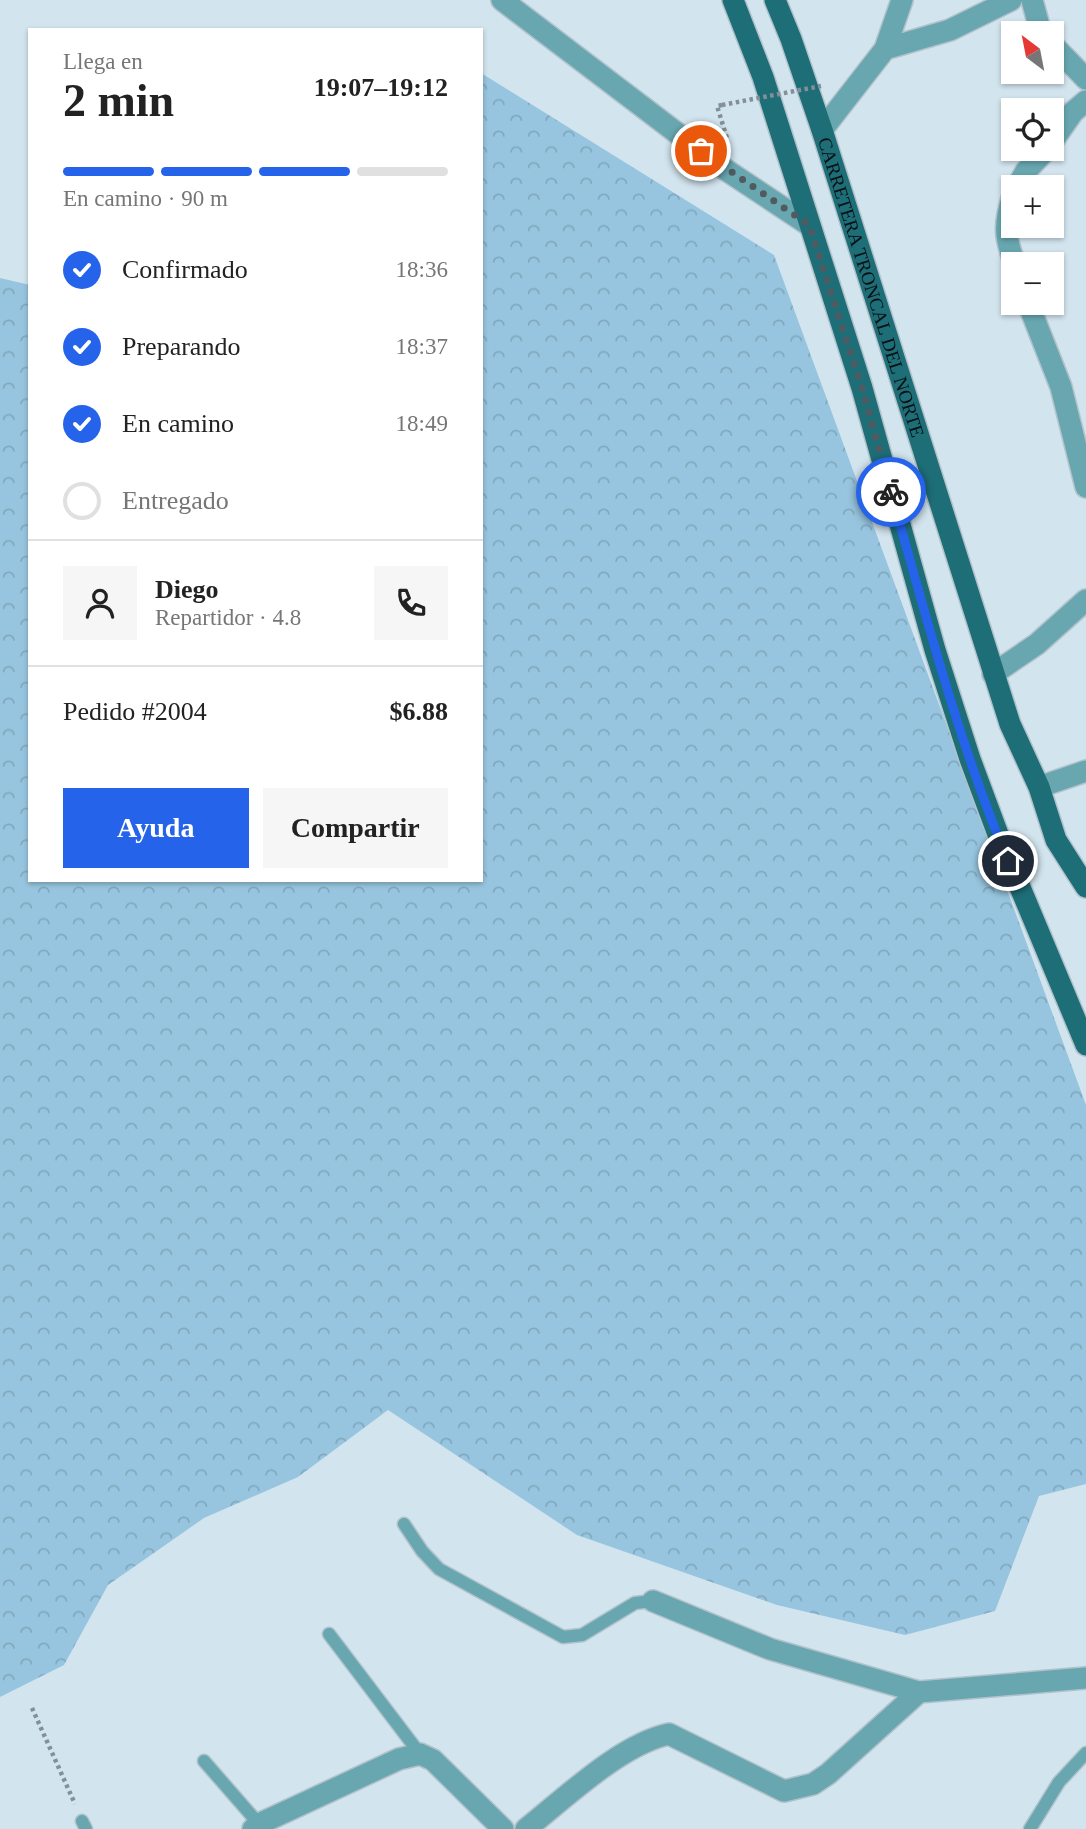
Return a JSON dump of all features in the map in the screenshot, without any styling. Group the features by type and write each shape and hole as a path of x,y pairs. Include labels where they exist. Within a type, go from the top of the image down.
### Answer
{"main road":[{"name":"CARRETERA TRONCAL DEL NORTE","path":"733,0 763,77 862,388 935,650 970,759 999,838 1086,1045"},
{"name":"CARRETERA TRONCAL DEL NORTE","path":"775,0 822,130 1010,724 1039,787 1056,841 1086,887"}],"street":[{"path":"502,0 723,168 809,225"},
{"path":"822,130 885,49 902,0"},
{"path":"885,49 950,30 1011,0"},
{"path":"1032,0 1038,21"},
{"path":"1064,56 1086,79"},
{"path":"1064,125 1086,101"},
{"path":"1024,175 1036,161"},
{"path":"1033,315 1061,387 1086,487"},
{"path":"993,674 1037,644 1086,600"},
{"path":"1039,787 1086,771"},
{"path":"653,1601 770,1649 919,1692 1086,1678"},
{"path":"526,1829 596,1772 650,1738 669,1734 784,1791 813,1784 828,1774 919,1692"},
{"path":"256,1827 399,1759 420,1754 433,1760 503,1829"}],"lane":[{"path":"404,1524 422,1551 439,1569 563,1636 582,1635 635,1603 653,1601"},
{"path":"329,1634 420,1754"},
{"path":"1030,1829 1059,1782 1086,1753"},
{"path":"204,1761 256,1827"}],"path":[{"path":"720,106 821,86"},
{"path":"33,1709 84,1825"}],"green space":[{"path":"483,74 774,255 1086,1105 1086,1484 1039,1496 995,1611 905,1635 777,1605 577,1535 388,1410 298,1477 204,1518 108,1585 64,1665 0,1697 0,278 28,285 28,882 483,882"}],"way so far":[{"path":"701,151 809,225 862,388 891,492"}],"route":[{"path":"891,492 935,650 970,759 1008,861"}]}
